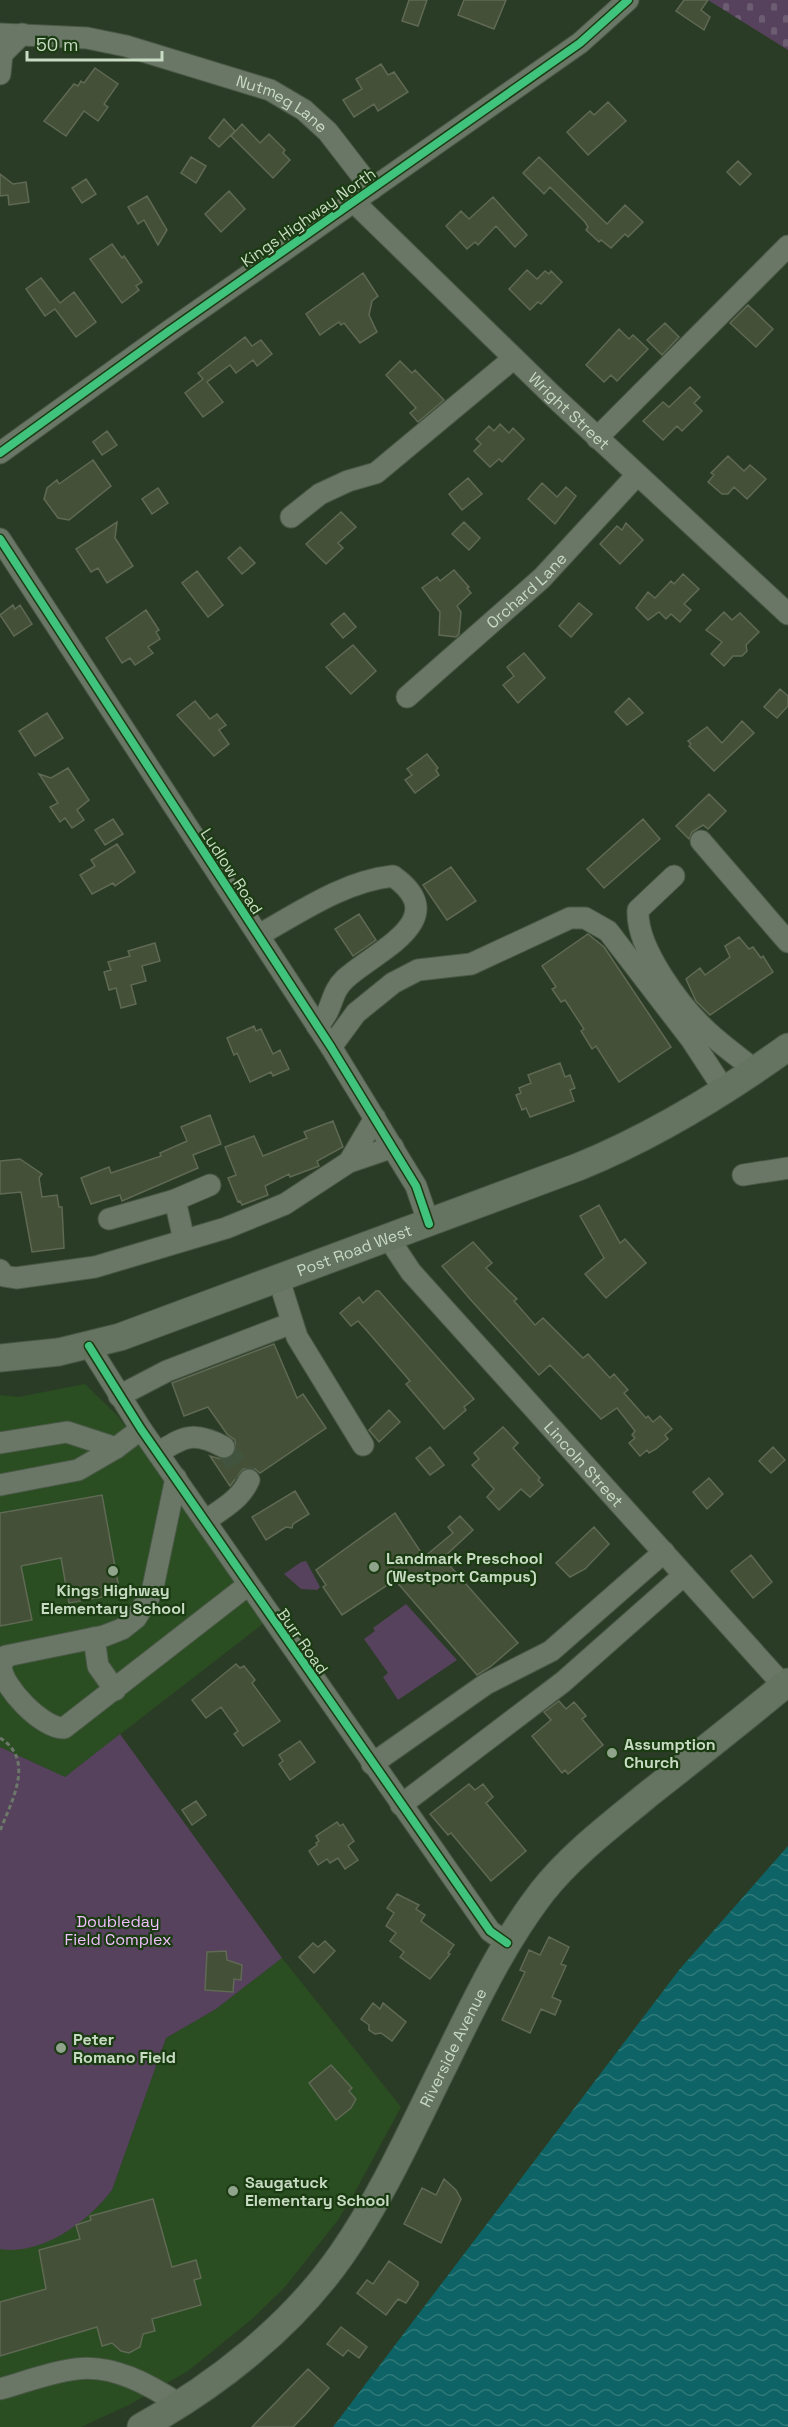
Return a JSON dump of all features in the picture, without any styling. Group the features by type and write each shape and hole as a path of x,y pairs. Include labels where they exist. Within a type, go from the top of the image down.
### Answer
{"main road":[{"name":"Post Road West","path":"0,1358 89,1346 151,1327 429,1224 621,1149 665,1127 725,1091 788,1047"},
{"name":"Riverside Avenue","path":"141,2427 212,2382 276,2328 302,2302 341,2256 393,2168 507,1944 543,1891 590,1843 786,1684"}],"street":[{"name":"Kings Highway North","path":"0,453 580,43 628,0"},
{"name":"Nutmeg Lane","path":"0,34 87,38 126,46 270,90 304,110 328,132 372,189"},
{"path":"0,74 2,54 22,34"},
{"name":"Wright Street","path":"354,202 597,438 788,614"},
{"path":"597,438 788,246"},
{"path":"291,517 320,494 348,481 376,473 514,358"},
{"name":"Orchard Lane","path":"407,697 542,578 637,475"},
{"name":"Ludlow Road","path":"0,538 331,1047 416,1186 429,1224"},
{"path":"701,841 788,942"},
{"path":"259,936 314,904 371,878 393,876 405,885 416,899 417,912 411,925 394,943 342,982 332,998 328,1015 317,1026"},
{"path":"674,876 638,910 637,924 651,955 684,1005 708,1032 755,1070"},
{"path":"331,1047 356,1013 393,983 418,970 471,964 570,918 585,918 608,931 691,1039 725,1091"},
{"path":"349,1162 375,1118"},
{"path":"0,1270 3,1276 16,1278 95,1266 226,1228 285,1204 349,1162 393,1147"},
{"path":"743,1175 788,1168"},
{"path":"109,1219 175,1200 210,1185"},
{"path":"175,1200 184,1240"},
{"name":"Lincoln Street","path":"389,1239 411,1272 684,1575 786,1684"},
{"path":"279,1280 292,1323 307,1356 363,1445"},
{"path":"119,1396 167,1371 292,1323"},
{"name":"Burr Road","path":"89,1346 141,1429 372,1764 490,1931 507,1944"},
{"path":"0,1485 78,1470 116,1448 141,1429"},
{"path":"0,1443 67,1432 116,1448"},
{"path":"158,1454 182,1438 199,1437 224,1447"},
{"path":"176,1478 154,1586 148,1602 126,1626 94,1638 6,1656 1,1663 3,1678 9,1688 46,1724 58,1728 69,1725 248,1586"},
{"path":"205,1521 234,1501 244,1491 249,1480"},
{"path":"372,1764 486,1684 551,1651 664,1552"},
{"path":"401,1805 547,1694 684,1575"},
{"path":"94,1638 98,1666 115,1690"},
{"path":"526,1665 547,1694"},
{"path":"0,2389 77,2368 97,2370 148,2384 179,2404"}],"path":[{"path":"0,1738 14,1751 20,1766 20,1777 0,1831"}],"shaded area":[{"name":"Kings Highway Elementary School","path":"85,1384 118,1416 264,1623 65,1777 0,1747 0,1395 18,1397"},
{"name":"Saugatuck Elementary School","path":"282,1958 401,2107 355,2192 338,2220 284,2288 252,2319 188,2371 129,2405 81,2427 0,2427 0,2249 30,2247 64,2233 99,2206 112,2190 166,2038 216,2009"}],"green space":[{"path":"708,0 788,0 788,50"},
{"path":"306,1561 320,1587 317,1590 301,1589 284,1574"},
{"path":"406,1604 457,1660 398,1700 383,1677 388,1673 364,1639 375,1631 373,1628"},
{"name":"Doubleday Field Complex","path":"120,1734 282,1958 216,2009 166,2038 112,2190 102,2202 78,2224 48,2242 16,2250 0,2249 0,1747 65,1777"}],"water":[{"path":"788,1846 788,2427 333,2427 679,1970"}],"building":[{"path":"409,0 427,0 418,26 402,21"},
{"path":"464,0 506,0 494,29 458,15"},
{"path":"684,0 708,0 701,10 710,17 704,30 676,11"},
{"path":"381,64 388,75 394,72 408,92 378,111 374,104 354,117 343,100 362,89 356,79"},
{"path":"95,68 118,84 104,104 108,107 98,121 84,111 66,136 44,121 74,84 78,86 81,81 84,83"},
{"path":"608,102 626,121 588,155 567,132 590,111 594,115"},
{"path":"224,119 235,131 219,147 209,138"},
{"path":"242,124 260,143 269,134 285,150 283,153 290,160 273,178 231,136"},
{"path":"191,157 206,166 196,183 181,173"},
{"path":"539,157 607,224 625,205 643,222 628,237 625,234 611,248 601,240 599,242 586,230 588,227 585,222 550,187 544,194 523,173"},
{"path":"738,161 751,174 740,185 727,172"},
{"path":"0,174 13,184 26,182 29,202 9,205 8,195 0,196"},
{"path":"86,179 96,194 82,203 72,188"},
{"path":"229,191 245,209 221,232 205,214"},
{"path":"147,196 167,230 158,245 144,220 138,224 128,207"},
{"path":"493,197 527,235 515,247 496,226 478,245 475,242 467,249 446,226 461,211 469,219"},
{"path":"112,244 122,258 124,256 142,282 136,286 139,290 122,303 90,259"},
{"path":"527,270 537,279 545,271 549,274 551,271 562,282 541,304 538,302 530,310 509,289"},
{"path":"363,273 378,296 372,301 369,315 377,332 360,343 344,323 341,325 339,322 320,335 306,314"},
{"path":"41,278 60,303 74,292 96,322 76,337 55,309 45,316 26,289"},
{"path":"748,305 773,329 756,347 730,323"},
{"path":"665,323 679,337 662,355 647,340"},
{"path":"619,329 629,339 633,335 648,349 617,381 611,375 604,382 586,365"},
{"path":"245,337 252,346 261,340 272,354 257,366 253,360 236,373 230,365 207,382 223,402 203,417 185,393 203,379 198,373"},
{"path":"400,361 412,373 415,370 444,400 418,422 410,413 416,408 386,375"},
{"path":"690,387 700,397 694,403 702,411 682,431 677,426 663,440 643,421 663,402 669,407"},
{"path":"500,424 509,433 513,428 524,439 502,462 499,459 490,467 474,451 481,444 476,439 489,426 494,431"},
{"path":"107,431 117,445 102,455 93,442"},
{"path":"728,456 744,471 750,465 766,479 747,499 734,487 728,494 722,494 708,482 714,475 711,473"},
{"path":"93,460 111,486 69,520 58,518 44,499 47,488 57,480 59,484"},
{"path":"468,478 482,494 462,510 449,494"},
{"path":"542,483 557,497 566,487 576,496 555,524 528,499"},
{"path":"158,488 168,503 152,514 142,499"},
{"path":"341,512 356,527 338,543 343,548 326,564 306,544"},
{"path":"117,522 115,538 133,566 107,583 98,568 91,572 76,549"},
{"path":"464,522 480,538 469,550 452,534"},
{"path":"626,523 643,540 620,564 600,544 617,526 622,530"},
{"path":"240,547 255,563 242,574 228,558"},
{"path":"454,570 469,587 467,588 471,593 457,606 461,612 459,634 456,637 439,635 440,612 422,588 437,577 440,581"},
{"path":"197,571 223,605 208,617 182,583"},
{"path":"683,574 699,589 684,604 691,610 680,622 671,614 666,619 659,612 648,620 636,608 648,592 655,598 671,581 674,584"},
{"path":"579,603 592,614 571,637 559,626"},
{"path":"13,605 15,609 20,605 32,624 14,636 0,615"},
{"path":"146,610 159,630 156,632 160,639 148,647 153,653 135,665 130,658 122,663 106,638"},
{"path":"724,612 732,620 740,613 759,632 746,645 747,651 742,656 733,656 724,666 711,654 722,642 706,630"},
{"path":"344,613 356,627 343,638 331,624"},
{"path":"353,645 376,671 351,694 326,667"},
{"path":"524,653 545,678 518,703 503,685 514,676 507,667"},
{"path":"780,689 788,696 788,706 777,718 764,707"},
{"path":"629,698 643,713 627,725 615,712"},
{"path":"195,701 210,719 217,714 226,725 219,730 229,744 214,756 177,715"},
{"path":"47,713 63,738 35,756 19,731"},
{"path":"742,721 754,733 714,771 689,746 691,744 688,741 707,727 722,743"},
{"path":"427,754 438,768 436,770 439,775 415,793 405,780 412,775 407,769"},
{"path":"68,768 89,800 77,810 84,820 72,828 65,818 60,822 50,807 58,803 39,774 51,778"},
{"path":"709,794 726,811 708,829 703,825 692,832 689,839 676,826"},
{"path":"113,819 123,834 105,845 95,830"},
{"path":"643,819 660,839 604,888 587,869"},
{"path":"117,844 135,872 115,886 113,883 92,894 80,875 95,866 91,860"},
{"path":"451,867 476,901 447,920 423,885"},
{"path":"359,914 376,940 353,956 335,929"},
{"path":"588,934 604,947 671,1047 619,1082 596,1046 592,1049 581,1031 584,1029 565,1000 561,1002 552,989 556,987 542,966"},
{"path":"739,937 749,949 753,947 761,958 763,956 773,972 710,1015 696,1001 686,979 700,968 705,975 730,957 725,946"},
{"path":"155,943 160,961 142,966 146,981 131,985 136,1004 121,1008 116,988 109,990 104,972 111,970 108,962 130,956 128,951"},
{"path":"254,1026 256,1031 261,1029 273,1054 280,1050 289,1069 273,1076 271,1072 250,1082 237,1053 234,1055 227,1038"},
{"path":"560,1063 565,1077 570,1075 575,1088 570,1090 574,1101 530,1117 526,1108 522,1110 516,1095 521,1093 519,1088 531,1083 528,1075"},
{"path":"210,1115 221,1144 193,1155 198,1168 122,1201 120,1195 91,1204 81,1178 109,1167 111,1173 161,1156 160,1153 187,1141 181,1127"},
{"path":"333,1121 343,1147 317,1161 319,1166 290,1177 289,1174 265,1186 268,1195 242,1205 240,1201 238,1202 228,1178 236,1175 225,1147 254,1136 263,1156 307,1138 304,1132"},
{"path":"20,1159 42,1174 39,1178 42,1197 57,1195 59,1207 62,1207 64,1248 32,1252 21,1192 0,1194 0,1161"},
{"path":"599,1205 620,1243 625,1239 646,1263 606,1298 585,1274 604,1258 580,1216"},
{"path":"473,1242 492,1263 486,1268 517,1299 514,1301 535,1325 543,1318 583,1358 588,1354 610,1378 614,1374 628,1390 624,1393 646,1418 648,1416 653,1422 660,1416 672,1429 665,1435 668,1439 656,1449 649,1453 647,1450 640,1456 629,1443 635,1438 632,1435 635,1431 617,1408 601,1419 550,1365 539,1375 442,1266"},
{"path":"379,1291 474,1399 464,1407 466,1410 444,1429 406,1384 410,1381 368,1332 358,1321 351,1326 340,1313 359,1297 363,1303"},
{"path":"274,1344 297,1398 303,1394 326,1428 260,1473 255,1469 243,1469 230,1486 210,1456 224,1460 231,1458 236,1452 235,1440 227,1434 208,1407 184,1416 172,1383"},
{"path":"389,1410 400,1422 379,1442 369,1430"},
{"path":"503,1427 518,1443 513,1448 540,1478 538,1480 543,1485 530,1497 521,1489 499,1510 487,1497 494,1489 472,1465 479,1459 474,1453"},
{"path":"430,1447 444,1465 430,1475 416,1458"},
{"path":"773,1447 785,1460 771,1473 759,1461"},
{"path":"709,1478 723,1494 707,1509 693,1492"},
{"path":"295,1491 309,1514 293,1524 292,1528 286,1527 266,1540 252,1517"},
{"path":"102,1495 120,1594 69,1603 61,1558 21,1566 32,1620 0,1626 0,1513"},
{"path":"395,1513 424,1557 453,1533 448,1527 460,1516 473,1530 443,1558 518,1643 477,1675 395,1580 342,1615 323,1587 326,1585 316,1570"},
{"path":"594,1527 609,1544 585,1569 570,1577 556,1563"},
{"path":"751,1555 772,1582 753,1598 731,1571"},
{"path":"236,1664 240,1668 244,1666 255,1680 252,1683 280,1721 243,1746 234,1734 238,1731 221,1707 206,1718 192,1700"},
{"path":"559,1701 566,1709 574,1702 586,1716 582,1719 603,1745 568,1774 565,1770 562,1773 532,1736 551,1720 544,1712"},
{"path":"300,1741 315,1762 290,1780 279,1764 283,1761 279,1755"},
{"path":"469,1784 475,1790 483,1784 493,1797 486,1803 526,1851 491,1881 451,1833 448,1835 430,1814"},
{"path":"196,1801 206,1815 192,1825 182,1810"},
{"path":"337,1822 340,1826 343,1824 354,1841 348,1846 358,1860 345,1869 338,1858 330,1863 327,1859 318,1865 309,1851 319,1841 316,1836"},
{"path":"397,1894 419,1905 416,1909 425,1915 421,1921 454,1945 448,1953 450,1954 430,1979 400,1957 404,1952 390,1941 396,1933 386,1926 394,1913 387,1908"},
{"path":"549,1937 569,1947 561,1964 566,1966 552,1997 561,2001 555,2015 541,2009 530,2033 502,2020 525,1972 520,1970 529,1950 540,1955"},
{"path":"325,1941 335,1951 314,1973 299,1957 313,1943 318,1947"},
{"path":"226,1951 227,1960 242,1965 241,1980 234,1979 233,1992 205,1990 207,1952"},
{"path":"373,2003 380,2009 383,2003 406,2022 392,2041 381,2033 375,2034 369,2030 369,2025 361,2019"},
{"path":"331,2065 352,2088 349,2091 356,2099 351,2108 336,2120 309,2083"},
{"path":"444,2179 456,2190 461,2199 441,2243 404,2224 422,2188 436,2195"},
{"path":"153,2199 172,2267 196,2260 201,2278 194,2280 201,2305 152,2319 155,2331 143,2334 140,2347 129,2353 121,2351 112,2343 102,2346 97,2327 0,2356 0,2302 46,2289 39,2250 80,2239 76,2225 91,2220 90,2216"},
{"path":"389,2261 418,2282 418,2285 406,2303 398,2299 386,2315 357,2293 367,2280 373,2284"},
{"path":"341,2327 367,2347 359,2358 348,2350 343,2356 327,2344"},
{"path":"308,2369 329,2388 305,2415 293,2427 252,2427"}],"tunnel":[{"path":"224,1447 249,1480"}],"cycle path":[{"path":"0,453 169,331 580,43 628,0"},
{"path":"0,539 331,1047 416,1186 429,1224"},
{"path":"89,1346 141,1429 490,1931 507,1943"}],"place":[{"name":"Landmark Preschool (Westport Campus)","path":"374,1567"},
{"name":"Kings Highway Elementary School","path":"113,1571"},
{"name":"Assumption Church","path":"612,1753"},
{"name":"Peter Romano Field","path":"61,2048"},
{"name":"Saugatuck Elementary School","path":"233,2191"}]}
